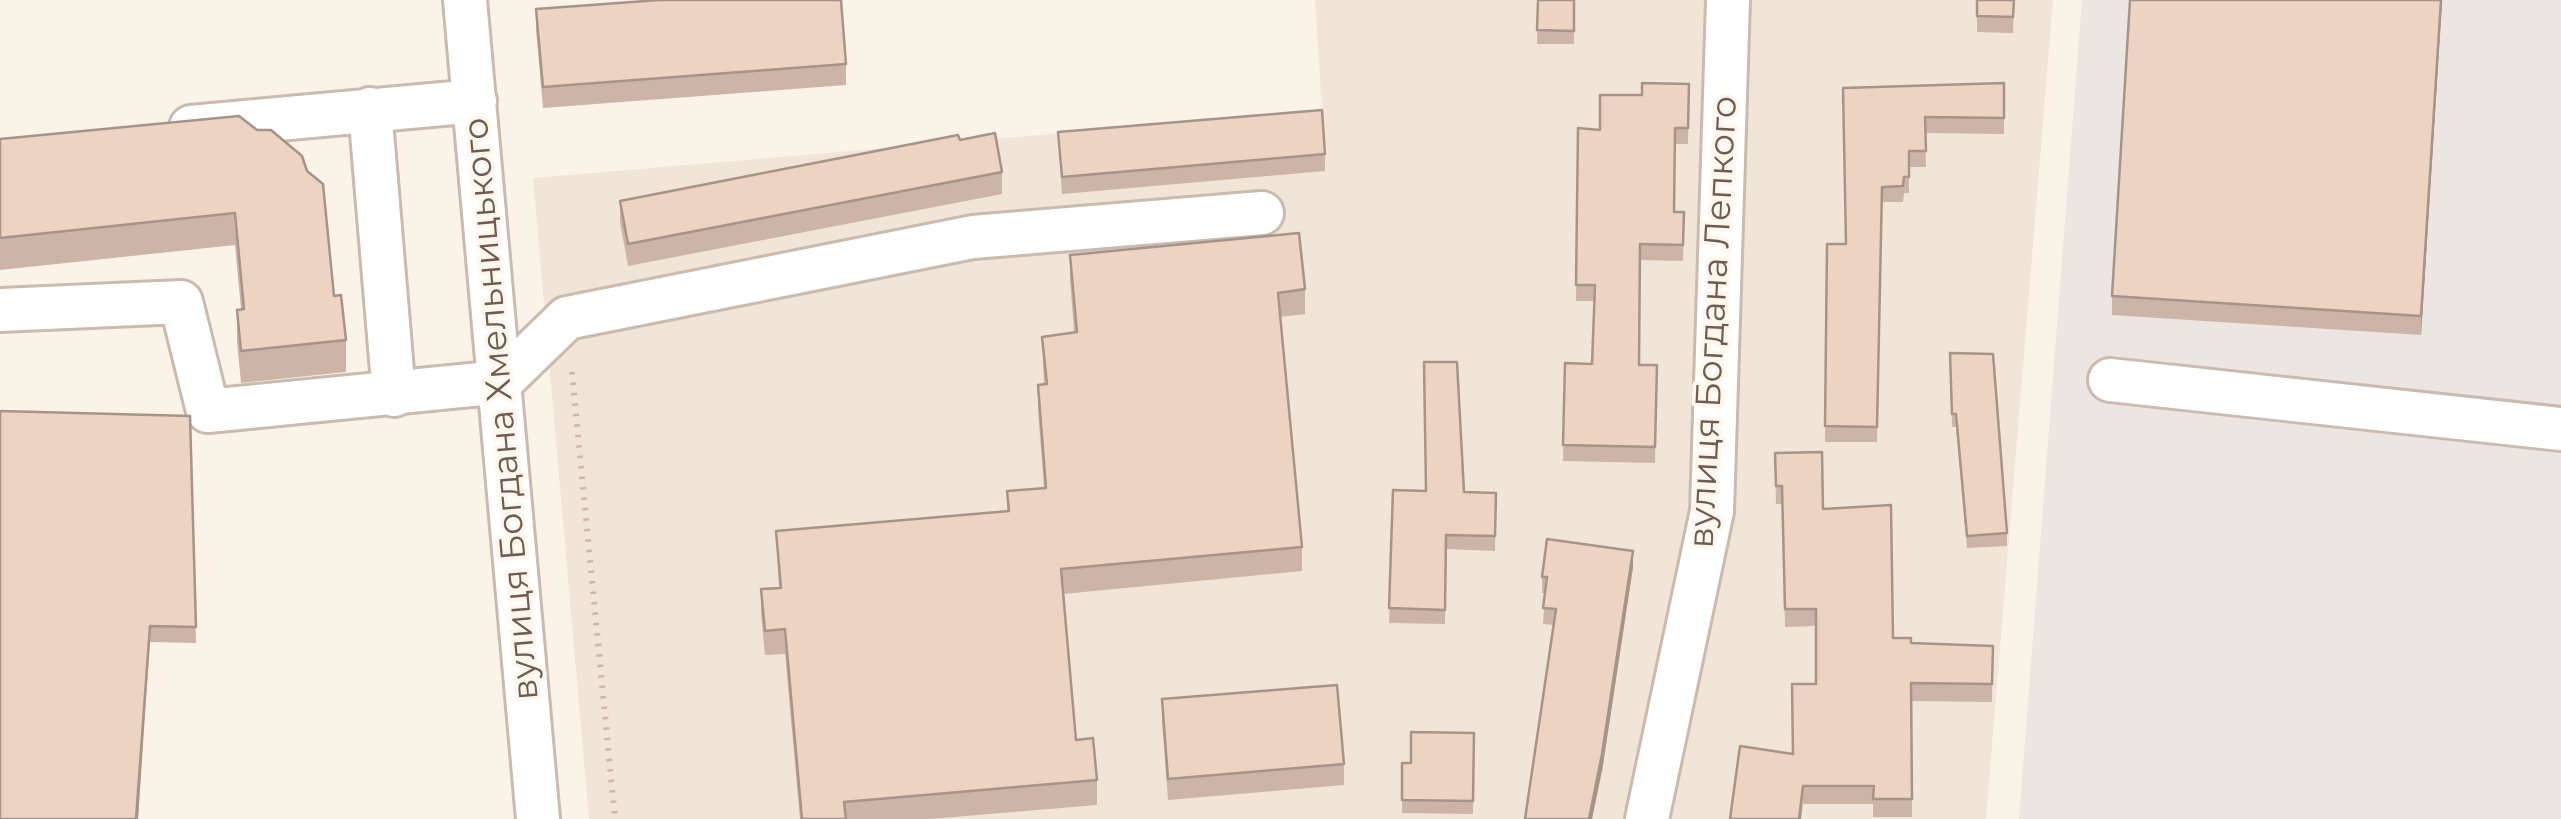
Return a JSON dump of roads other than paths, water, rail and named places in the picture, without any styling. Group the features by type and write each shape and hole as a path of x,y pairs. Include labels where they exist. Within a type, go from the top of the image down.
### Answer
{"street":[{"name":"вулиця Богдана Хмельницького","path":"465,0 538,819"},
{"name":"вулиця Богдана Лепкого","path":"1648,819 1712,511 1728,0"},
{"path":"156,131 475,102"},
{"path":"370,110 394,394"},
{"path":"0,310 180,302 208,410 501,382 567,318 973,237 1262,213"},
{"path":"2110,380 2561,429"}]}
